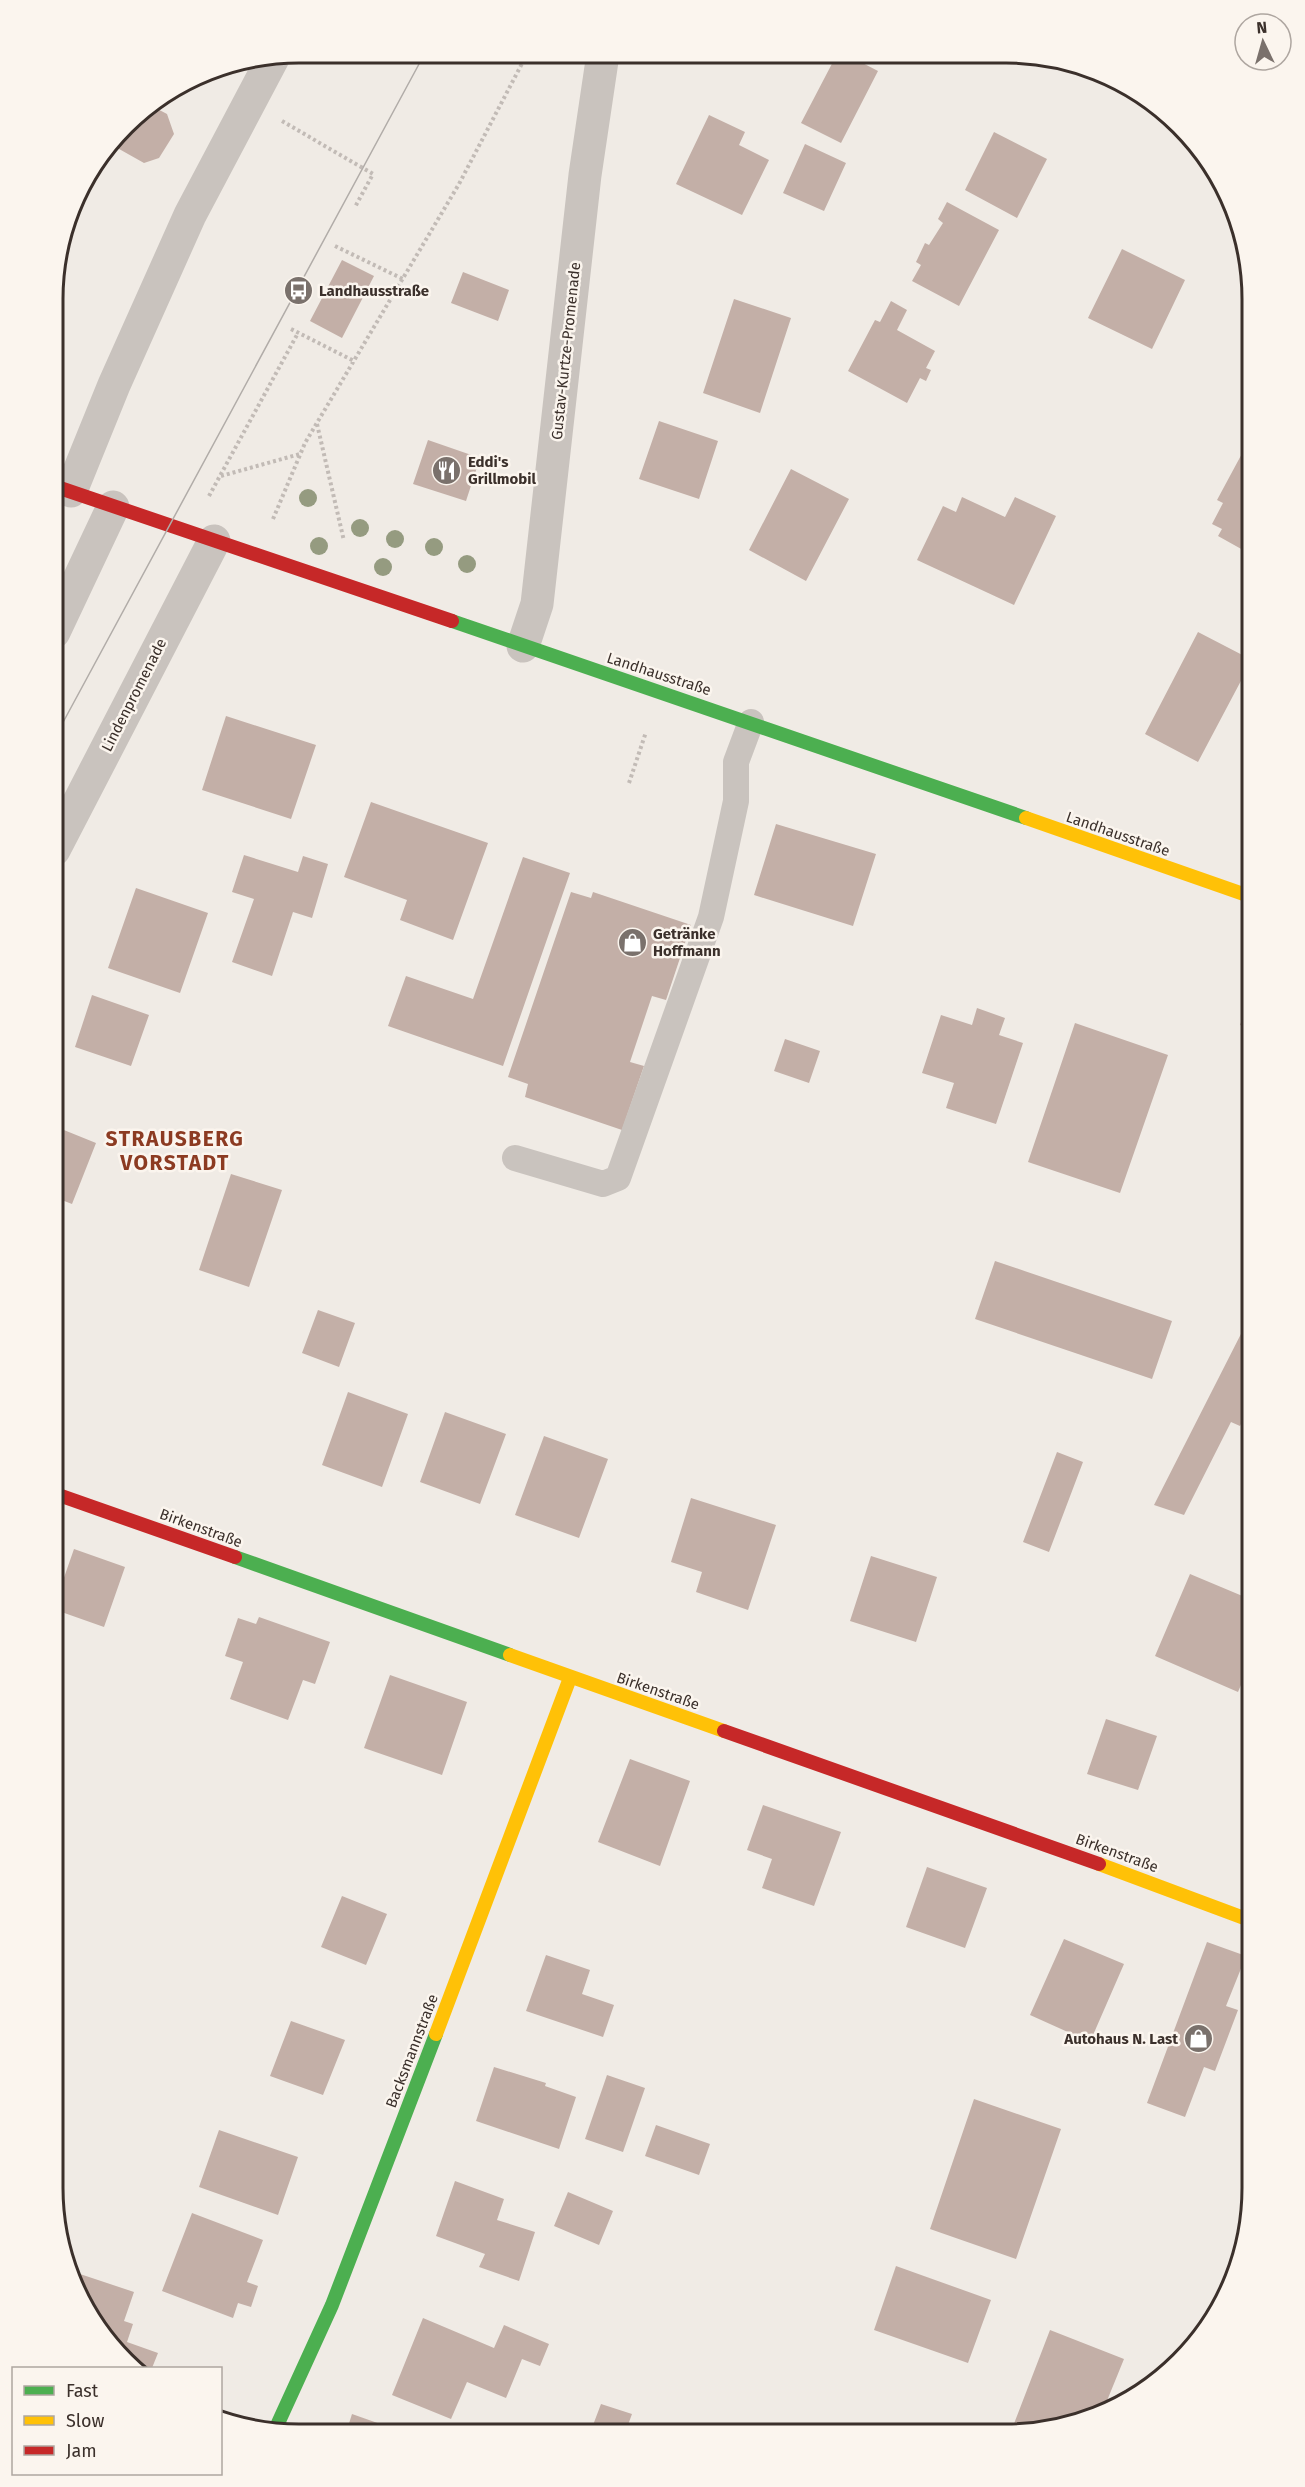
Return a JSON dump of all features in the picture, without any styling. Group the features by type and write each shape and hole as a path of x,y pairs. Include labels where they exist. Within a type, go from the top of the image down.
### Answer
{"street":[{"name":"Gustav-Kurtze-Promenade","path":"523,646 537,604 585,175 602,63"},
{"path":"63,488 114,385 190,215 269,65"},
{"name":"Landhausstraße","path":"63,488 113,507 752,722 1242,894"},
{"path":"63,613 113,507"},
{"name":"Lindenpromenade","path":"63,832 214,541"},
{"name":"Birkenstraße","path":"63,1497 570,1678 1076,1855 1242,1917"},
{"name":"Backsmannstraße","path":"278,2423 332,2305 378,2189 570,1678"}],"lane":[{"path":"515,1158 603,1184 618,1178 711,917 736,801 736,762 752,722"}],"path":[{"path":"274,517 317,423 459,184 522,63"},
{"path":"250,101 373,174 355,207"},
{"path":"335,246 403,279"},
{"path":"291,329 354,361"},
{"path":"209,496 298,333"},
{"path":"317,423 344,541"},
{"path":"220,477 301,454"},
{"path":"629,783 646,732"}],"building":[{"path":"832,63 863,63 878,71 841,143 801,123"},
{"path":"159,110 167,114 174,134 159,158 144,163 118,148 132,132"},
{"path":"709,115 745,132 739,145 769,160 742,215 676,184"},
{"path":"994,132 1047,159 1017,218 965,190"},
{"path":"805,144 846,163 824,211 783,193"},
{"path":"947,202 999,230 959,306 912,281 921,265 916,262 925,243 929,245 943,223 938,219"},
{"path":"1122,249 1185,280 1152,349 1088,318"},
{"path":"342,260 374,276 342,338 310,321"},
{"path":"463,272 509,290 498,321 451,303"},
{"path":"734,299 791,318 760,413 703,393"},
{"path":"891,301 907,310 897,330 935,351 926,368 931,370 926,381 920,378 907,403 848,371 875,320 880,322"},
{"path":"659,421 718,441 699,499 639,479"},
{"name":"Eddi's Grillmobil","path":"428,440 480,458 466,501 413,484"},
{"path":"1242,454 1242,549 1218,536 1222,529 1212,524 1223,503 1217,500"},
{"path":"791,469 849,499 806,581 749,550"},
{"path":"962,497 1005,517 1015,497 1056,516 1014,605 917,560 943,506 956,512"},
{"path":"1198,632 1242,655 1242,679 1198,762 1145,734"},
{"path":"226,716 316,745 291,819 202,790"},
{"path":"371,802 488,843 453,940 400,920 407,900 344,877"},
{"path":"776,824 876,854 853,926 754,895"},
{"path":"244,855 298,872 303,856 328,864 312,918 293,912 272,976 232,962 254,899 232,892"},
{"path":"523,857 570,873 503,1066 388,1026 406,976 473,999"},
{"path":"136,888 208,913 180,993 108,968"},
{"path":"571,892 591,898 593,892 691,925 666,1000 652,996 630,1062 644,1066 622,1130 525,1097 528,1084 508,1077"},
{"path":"92,995 149,1015 131,1066 75,1047"},
{"path":"977,1008 1005,1018 999,1035 1023,1043 996,1124 946,1108 954,1083 922,1073 941,1015 972,1025"},
{"path":"1075,1023 1168,1055 1120,1193 1028,1162"},
{"path":"785,1039 820,1051 809,1083 774,1071"},
{"path":"63,1130 96,1143 72,1204 63,1200"},
{"path":"231,1174 282,1190 249,1287 199,1270"},
{"path":"995,1261 1172,1321 1152,1379 975,1319"},
{"path":"318,1310 355,1323 339,1367 302,1353"},
{"path":"1242,1332 1242,1422 1240,1426 1231,1422 1184,1515 1154,1505"},
{"path":"348,1392 408,1414 382,1487 322,1465"},
{"path":"445,1412 506,1434 480,1504 420,1482"},
{"path":"544,1436 608,1459 579,1538 515,1515"},
{"path":"1057,1452 1083,1462 1049,1552 1023,1542"},
{"path":"691,1498 776,1525 748,1610 696,1592 702,1572 671,1562"},
{"path":"74,1549 125,1567 104,1627 63,1613 63,1580"},
{"path":"871,1556 937,1577 916,1642 850,1621"},
{"path":"1190,1574 1242,1596 1242,1683 1238,1692 1155,1656"},
{"path":"259,1617 330,1642 315,1684 303,1680 288,1720 230,1699 243,1662 225,1656 238,1618 256,1624"},
{"path":"390,1675 467,1702 442,1775 364,1748"},
{"path":"1106,1719 1157,1736 1138,1790 1087,1774"},
{"path":"630,1759 690,1781 660,1866 598,1842"},
{"path":"763,1805 841,1832 814,1906 762,1888 772,1859 747,1850"},
{"path":"927,1867 987,1888 965,1948 906,1927"},
{"path":"342,1896 387,1914 366,1965 321,1947"},
{"path":"1064,1939 1124,1964 1090,2042 1030,2015"},
{"name":"Autohaus N. Last","path":"1207,1942 1242,1955 1242,1966 1226,2006 1238,2010 1215,2071 1204,2067 1185,2117 1147,2103"},
{"path":"546,1955 590,1970 582,1994 614,2005 603,2037 526,2011"},
{"path":"291,2021 345,2040 323,2095 270,2076"},
{"path":"494,2067 546,2083 545,2086 576,2097 559,2149 476,2121"},
{"path":"607,2075 645,2088 623,2152 585,2139"},
{"path":"974,2099 1061,2129 1016,2259 930,2229"},
{"path":"656,2125 710,2144 699,2175 645,2156"},
{"path":"219,2130 298,2157 278,2215 199,2187"},
{"path":"455,2181 504,2199 497,2220 535,2232 519,2281 479,2267 485,2254 436,2236"},
{"path":"568,2192 613,2211 599,2245 554,2226"},
{"path":"192,2213 263,2240 247,2282 258,2286 251,2307 238,2303 233,2318 162,2291"},
{"path":"896,2266 991,2300 968,2363 874,2330"},
{"path":"80,2275 134,2292 124,2321 133,2324 127,2342 158,2353 152,2367 143,2365 112,2332 87,2292"},
{"path":"423,2318 494,2348 504,2325 549,2344 540,2366 522,2359 506,2398 467,2382 451,2419 392,2395"},
{"path":"1050,2330 1124,2359 1107,2401 1067,2416 1014,2423"},
{"path":"601,2404 632,2414 628,2424 593,2424"},
{"path":"352,2414 380,2424 349,2424"}],"tram line":[{"path":"63,722 420,63"}],"traffic: fast":[{"path":"452,621 1026,818"},
{"path":"235,1557 510,1655"},
{"path":"278,2423 332,2305 436,2034"}],"traffic: slow":[{"path":"1026,818 1242,894"},
{"path":"510,1655 724,1731"},
{"path":"436,2034 570,1678"},
{"path":"1099,1864 1242,1917"}],"traffic: jam":[{"path":"63,489 452,621"},
{"path":"63,1497 235,1557"},
{"path":"724,1731 1099,1864"}],"place":[{"name":"Landhausstraße","path":"298,291"},
{"name":"Eddi's Grillmobil","path":"447,471"},
{"name":"Getränke Hoffmann","path":"632,943"},
{"name":"Autohaus N. Last","path":"1199,2039"}],"district":[{"name":"STRAUSBERG VORSTADT","path":"175,1151"}]}
